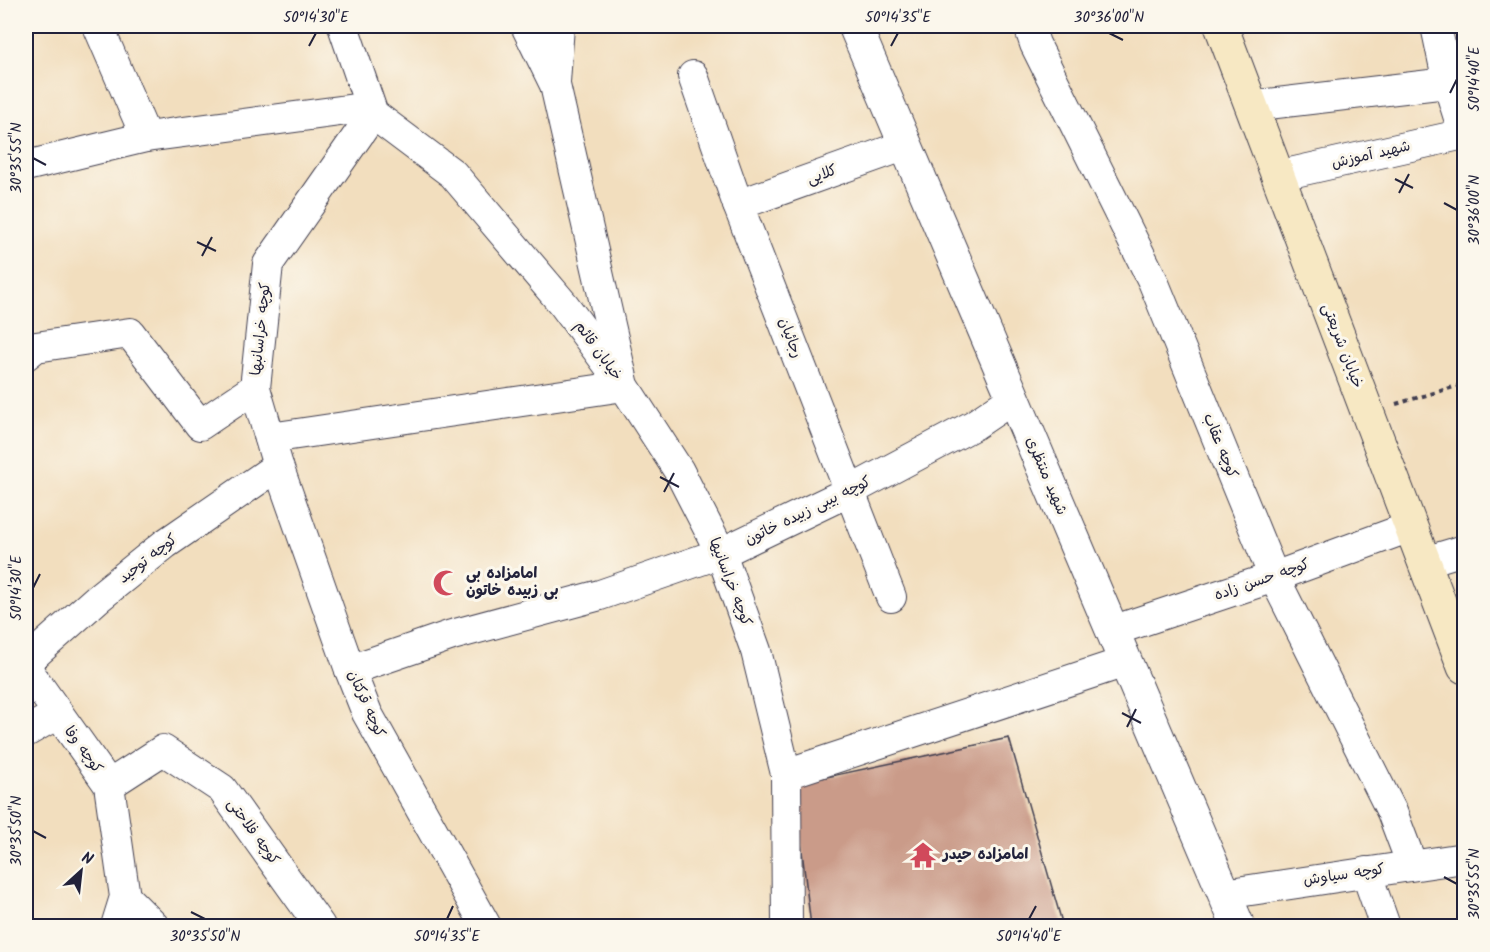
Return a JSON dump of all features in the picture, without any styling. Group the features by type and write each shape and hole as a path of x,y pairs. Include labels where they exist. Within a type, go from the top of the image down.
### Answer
{"main road":[{"name":"خیابان شریعتی","path":"1221,28 1464,667"}],"street":[{"path":"98,26 146,137"},
{"path":"26,166 146,137 372,110 343,26"},
{"path":"526,26 555,85"},
{"path":"555,85 559,26"},
{"name":"شهید منتظری","path":"855,26 1238,927"},
{"name":"کوچه عقاب","path":"1029,26 1035,44 1153,281 1274,577 1392,812 1412,865"},
{"path":"1436,26 1456,82 1464,134"},
{"name":"رجائیان","path":"693,76 738,205 891,597"},
{"path":"1251,106 1456,82"},
{"name":"کوچه خراسانیها","path":"555,85 624,386 679,471 721,553 756,651 786,774 787,927"},
{"name":"خیابان قائم","path":"274,452 624,386 564,305 453,174 372,110"},
{"name":"کوچه خراسانبها","path":"274,452 255,388 268,264 372,110"},
{"name":"شهید آموزش","path":"1277,176 1464,134"},
{"name":"کلایی","path":"738,205 906,145"},
{"path":"26,355 36,347 130,333 200,425 255,388"},
{"name":"کوچه بیبی زبیده خاتون","path":"350,670 452,635 600,595 721,553 850,491 974,425 1014,398"},
{"name":"کوچه توحید","path":"26,662 98,598 274,452"},
{"name":"کوچه قرکتان","path":"274,452 367,713 486,927"},
{"name":"کوچه حسن زاده","path":"1112,631 1274,577 1410,527"},
{"path":"1424,562 1464,550"},
{"path":"786,774 1125,662"},
{"name":"کوچه وفا","path":"26,668 109,785 125,897 116,927"},
{"path":"26,732 57,714"},
{"name":"کوچه فلاحتی","path":"109,785 163,750 222,789 320,927"},
{"name":"کوچه سیاوش","path":"1224,894 1464,858"},
{"path":"1366,872 1385,927"},
{"path":"125,897 154,927"}],"path":[{"path":"1366,412 1464,384"}],"building":[{"name":"امامزاده حیدر","path":"1009,738 1063,926 811,926 794,784"}],"place":[{"name":"امامزاده بی بی زبیده خاتون","path":"446,583"},
{"name":"امامزاده حیدر","path":"923,855"}]}
